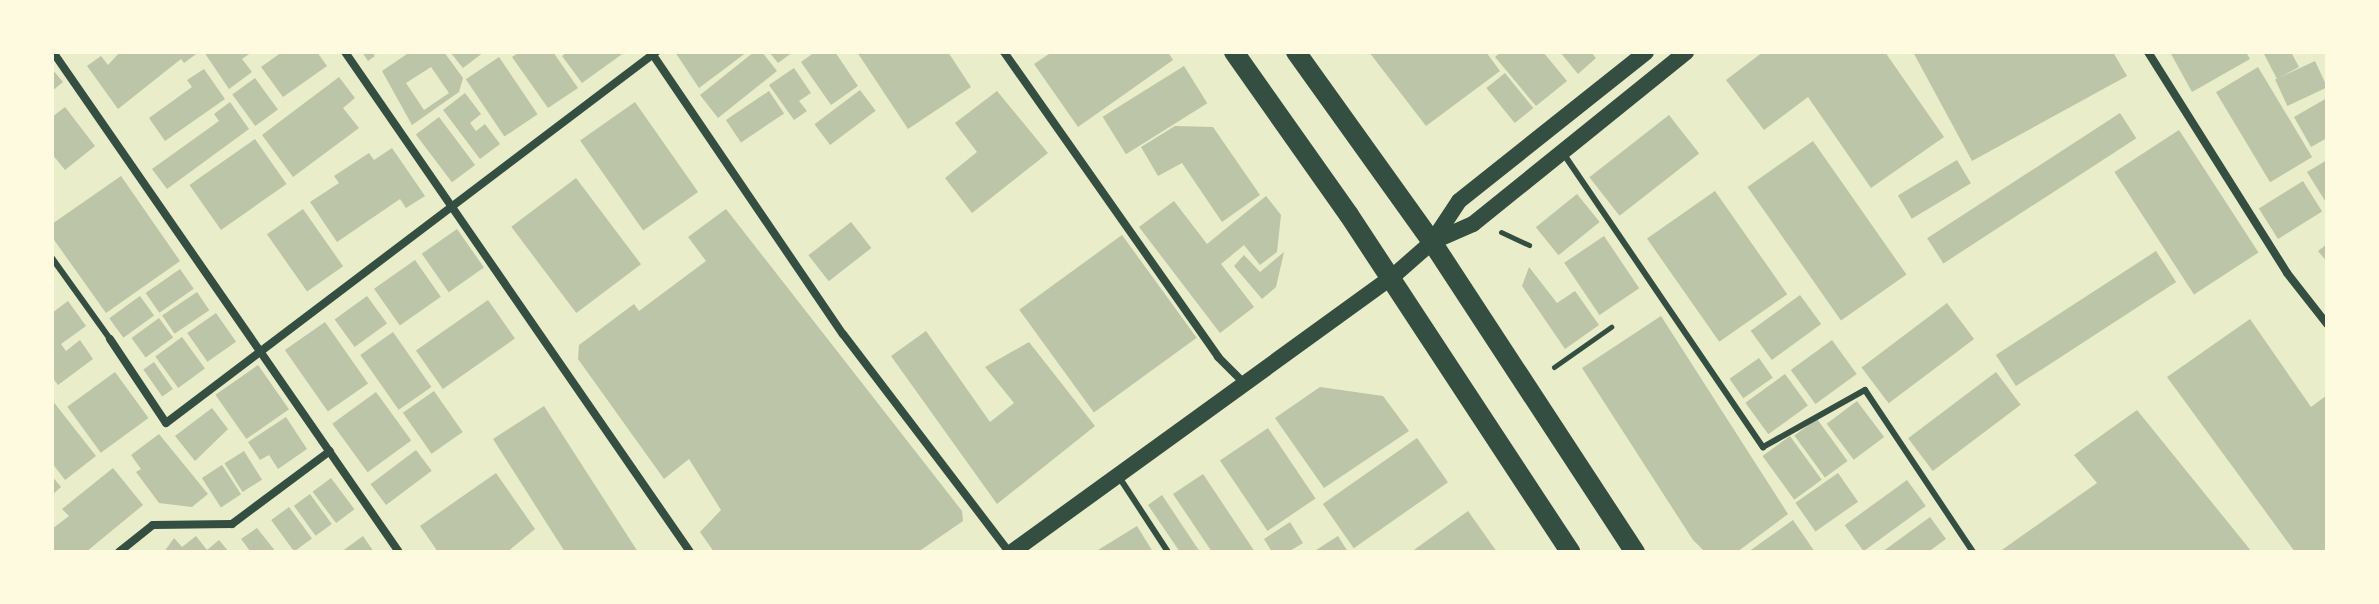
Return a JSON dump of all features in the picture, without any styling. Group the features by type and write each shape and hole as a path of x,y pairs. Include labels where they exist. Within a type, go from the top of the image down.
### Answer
{"main road":[{"path":"1234,52 1391,278 1570,552"},
{"path":"1296,52 1432,242 1635,552"},
{"path":"1011,552 1391,278 1432,242 1459,201 1646,52"},
{"path":"1432,242 1473,224 1686,52"}],"street":[{"path":"53,52 399,552"},
{"path":"345,52 690,552"},
{"path":"1004,52 1218,357 1246,385"},
{"path":"2148,52 2287,273 2327,324"},
{"path":"110,339 166,423 653,53 843,334 1011,552"},
{"path":"119,552 153,525 232,524 330,451"}],"lane":[{"path":"1563,153 1763,447 1865,390 1973,552"},
{"path":"52,258 110,339"},
{"path":"1119,477 1168,552"}],"path":[{"path":"1501,232 1529,245"},
{"path":"1554,367 1611,327"}],"building":[{"path":"120,52 199,52 184,63 181,59 118,109 87,66 101,56 108,65"},
{"path":"204,52 252,52 242,59 252,72 229,89"},
{"path":"282,52 317,52 327,66 283,97 261,67"},
{"path":"362,52 372,52 375,56 368,61"},
{"path":"410,52 444,52 463,78 459,92 412,125 382,71","holes":["431,67 449,93 424,110 406,83"]},
{"path":"450,52 484,52 463,68"},
{"path":"520,52 553,52 578,88 548,108 512,57"},
{"path":"567,52 625,52 582,83 562,56"},
{"path":"675,52 747,52 699,88"},
{"path":"754,52 762,52 777,71 718,118 700,95"},
{"path":"769,52 793,52 778,63"},
{"path":"815,52 835,52 858,86 831,105 801,62"},
{"path":"857,52 948,52 971,87 908,129"},
{"path":"1052,52 1168,52 1173,60 1078,127 1034,64"},
{"path":"1369,52 1486,52 1500,71 1426,126"},
{"path":"1501,52 1543,52 1567,81 1536,106 1495,57"},
{"path":"1560,52 1591,52 1596,58 1578,74"},
{"path":"1763,52 1885,52 1944,137 1871,188 1808,97 1764,130 1726,80"},
{"path":"1913,52 2113,52 2127,76 1972,161"},
{"path":"2170,52 2246,52 2250,59 2192,92"},
{"path":"2263,52 2291,52 2299,67 2277,79"},
{"path":"499,57 538,114 504,137 466,79"},
{"path":"2315,61 2327,87 2287,106 2275,80"},
{"path":"1184,66 1207,103 1126,154 1103,117"},
{"path":"2258,67 2312,157 2270,182 2216,92"},
{"path":"794,68 811,93 799,101 807,111 794,120 769,85"},
{"path":"52,69 63,82 52,91"},
{"path":"204,69 225,99 165,141 149,118 192,87 187,80"},
{"path":"1505,73 1533,108 1515,123 1486,88"},
{"path":"339,77 355,98 343,108 359,128 293,177 262,135"},
{"path":"255,78 278,110 255,126 232,94"},
{"path":"860,90 876,111 830,145 814,124"},
{"path":"769,91 784,113 741,142 726,120"},
{"path":"997,91 1048,153 972,213 945,178 977,152 955,123"},
{"path":"465,93 481,114 470,123 476,131 485,124 500,144 480,159 443,110"},
{"path":"2327,98 2327,138 2311,147 2294,117"},
{"path":"230,102 249,129 167,189 152,169 219,121 214,114"},
{"path":"635,102 698,192 643,231 580,140"},
{"path":"65,107 95,146 65,170 52,154 52,117"},
{"path":"2120,113 2136,138 1943,263 1927,238"},
{"path":"1669,115 1699,154 1620,216 1589,177"},
{"path":"439,117 475,165 452,182 416,134"},
{"path":"1175,126 1213,127 1260,195 1222,222 1182,163 1158,176 1141,147"},
{"path":"2179,130 2259,252 2194,294 2114,172"},
{"path":"255,139 287,184 221,230 189,185"},
{"path":"1813,141 1906,275 1841,320 1747,187"},
{"path":"392,148 425,196 406,208 400,199 337,242 310,202 339,183 334,176 369,153 374,160"},
{"path":"1957,160 1971,183 1912,219 1898,196"},
{"path":"2327,160 2327,204 2307,172"},
{"path":"121,176 180,261 106,313 52,237 52,224"},
{"path":"576,178 641,264 576,313 511,227"},
{"path":"2303,181 2322,212 2278,239 2259,209"},
{"path":"1715,191 1787,294 1719,342 1647,239"},
{"path":"1577,194 1600,222 1558,255 1536,227"},
{"path":"1266,196 1281,215 1277,252 1260,265 1244,245 1221,264 1254,307 1220,333 1139,227 1174,201 1207,244"},
{"path":"303,209 343,266 307,292 267,234"},
{"path":"726,209 962,511 963,521 918,552 714,552 700,532 721,510 689,459 664,479 578,359 579,345 634,304 639,311 706,261 688,237"},
{"path":"851,222 871,248 829,281 808,255"},
{"path":"457,229 484,268 449,292 422,254"},
{"path":"1122,235 1197,338 1094,412 1019,310"},
{"path":"1604,236 1639,288 1599,315 1564,263"},
{"path":"2327,244 2327,262 2318,251"},
{"path":"2156,251 2176,282 2016,386 1996,355"},
{"path":"1284,252 1276,287 1262,299 1234,266 1244,255 1260,272"},
{"path":"415,260 441,297 400,326 374,289"},
{"path":"1529,267 1557,303 1575,291 1599,325 1565,349 1522,286"},
{"path":"180,269 194,289 159,313 146,293"},
{"path":"197,292 209,310 174,334 162,315"},
{"path":"1800,295 1821,324 1772,360 1751,331"},
{"path":"140,296 154,315 123,338 109,318"},
{"path":"367,296 387,324 355,347 335,320"},
{"path":"488,300 515,339 443,389 416,350"},
{"path":"68,301 86,326 61,344 66,351 80,340 93,359 58,385 52,377 52,313"},
{"path":"1947,303 1974,339 1889,403 1862,367"},
{"path":"216,313 236,342 207,362 187,333"},
{"path":"1661,316 1788,514 1737,552 1705,552 1693,540 1582,368"},
{"path":"159,318 173,337 146,357 131,338"},
{"path":"2250,319 2311,407 2327,395 2327,552 2295,552 2167,377"},
{"path":"325,322 368,383 328,412 285,350"},
{"path":"926,331 990,422 1014,403 985,367 1029,342 1095,426 997,504 891,356"},
{"path":"393,332 431,387 399,410 360,355"},
{"path":"182,337 205,369 178,388 155,356"},
{"path":"1832,340 1857,374 1815,404 1791,370"},
{"path":"1759,358 1773,378 1743,398 1730,379"},
{"path":"154,362 173,389 162,396 143,369"},
{"path":"258,365 289,409 246,439 215,395"},
{"path":"115,372 149,418 101,453 67,407"},
{"path":"1996,372 2021,405 1933,471 1908,438"},
{"path":"1785,374 1808,406 1768,434 1745,403"},
{"path":"1320,387 1383,396 1409,431 1324,488 1275,418"},
{"path":"434,391 463,432 432,454 403,413"},
{"path":"376,392 411,441 368,472 332,424"},
{"path":"52,400 96,456 65,480 52,463"},
{"path":"1857,401 1884,437 1854,460 1827,424"},
{"path":"544,406 638,552 565,552 493,439"},
{"path":"212,408 228,429 195,461 175,436"},
{"path":"2137,410 2252,552 1999,552 2097,483 2074,455"},
{"path":"286,417 307,449 278,469 269,455 260,460 248,442"},
{"path":"1817,419 1848,461 1825,478 1794,435"},
{"path":"1268,428 1316,498 1267,531 1220,460"},
{"path":"159,434 208,494 192,507 159,503 136,472 141,469 131,455"},
{"path":"1790,436 1822,480 1794,500 1762,456"},
{"path":"1417,438 1448,482 1354,548 1323,504"},
{"path":"416,450 432,471 386,505 370,484"},
{"path":"244,451 262,480 243,492 224,463"},
{"path":"222,465 241,494 221,507 202,478"},
{"path":"113,468 143,505 86,552 52,552 52,529 69,516 62,509"},
{"path":"496,473 535,529 507,552 438,552 420,526"},
{"path":"1838,473 1858,502 1815,531 1795,503"},
{"path":"1203,474 1255,552 1212,552 1173,494"},
{"path":"52,476 61,487 52,495"},
{"path":"331,478 354,509 336,523 313,492"},
{"path":"1907,480 1926,506 1864,551 1845,525"},
{"path":"310,494 332,524 316,536 294,506"},
{"path":"1162,495 1200,552 1180,552 1148,505"},
{"path":"289,507 312,539 294,551 271,520"},
{"path":"1468,511 1497,552 1411,552"},
{"path":"1930,517 1946,539 1928,552 1882,552"},
{"path":"1793,520 1815,552 1748,552"},
{"path":"1290,522 1303,543 1288,552 1272,552 1264,539"},
{"path":"1137,526 1153,552 1099,552 1098,550"},
{"path":"257,528 276,552 251,552 241,539"},
{"path":"196,536 207,550 219,540 229,552 164,552 174,538 182,547"},
{"path":"363,536 374,552 341,552"},
{"path":"1338,536 1348,552 1313,552"}]}
